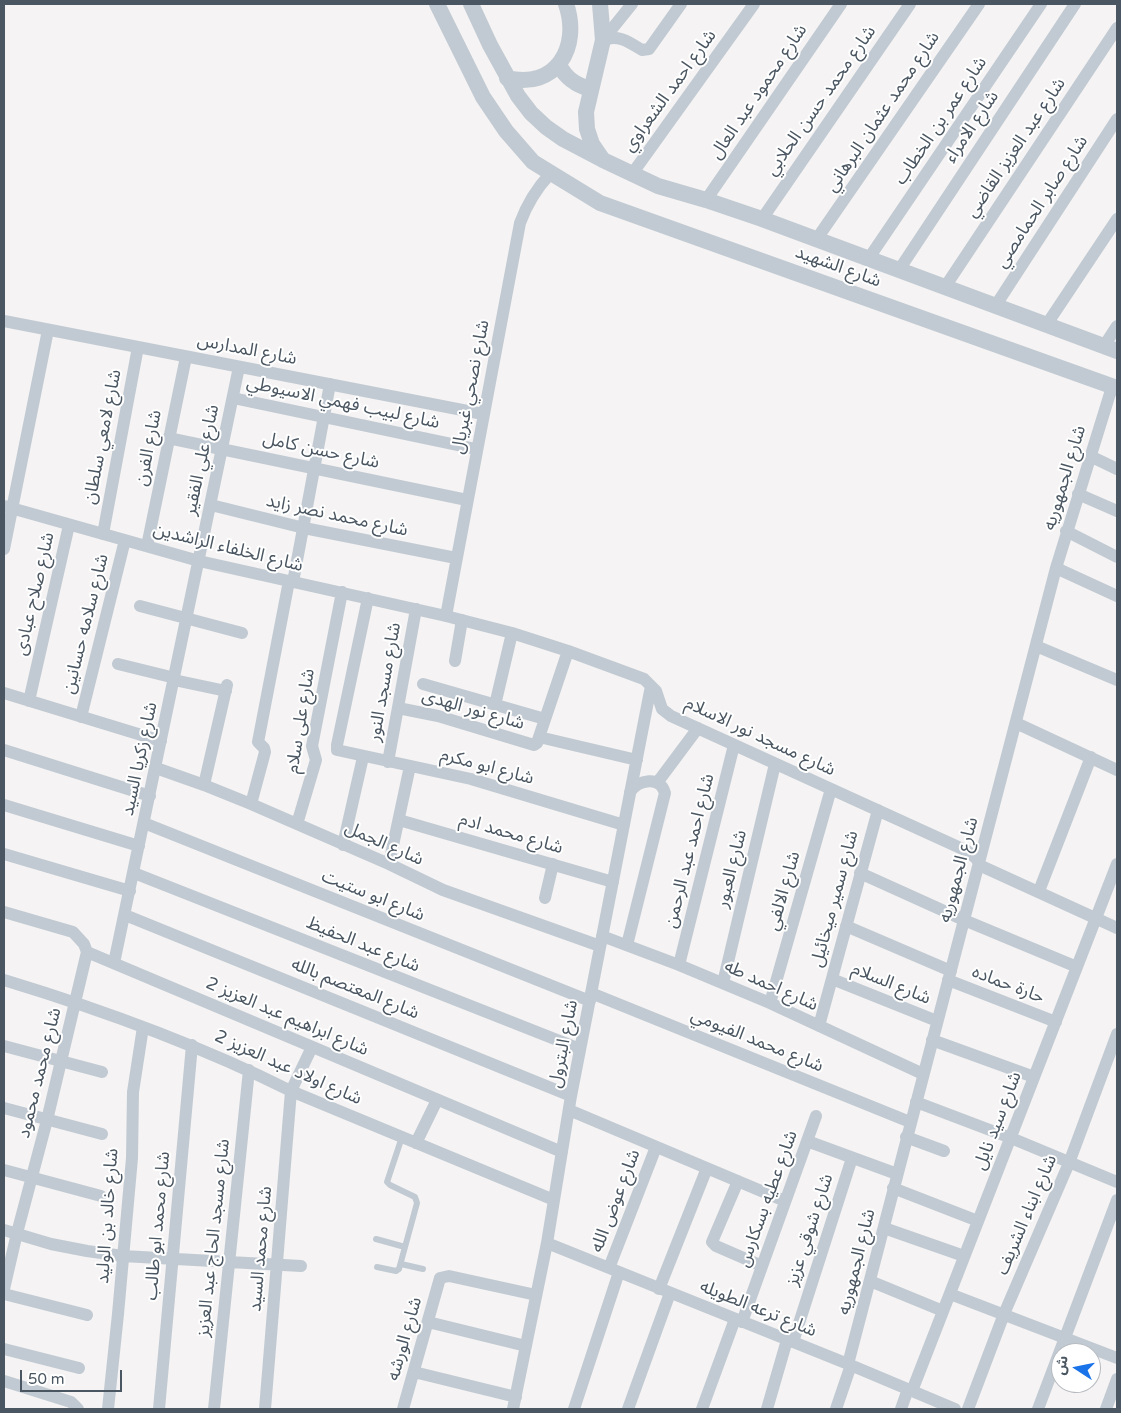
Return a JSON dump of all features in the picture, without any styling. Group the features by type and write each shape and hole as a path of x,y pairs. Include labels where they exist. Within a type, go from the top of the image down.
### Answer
{"street":[{"name":"شارع الشهيد","path":"437,4 483,97 511,137 533,162 600,203 1114,387"},
{"name":"شارع الشهيد","path":"471,4 507,78 518,96 531,113 563,139 658,186 762,219 1111,348"},
{"path":"507,78 517,80 536,78 546,75 558,65 567,52 570,36 571,17 566,4"},
{"path":"600,4 603,40 586,112 587,129 592,144 603,160"},
{"path":"603,40 632,4"},
{"path":"603,40 617,37 642,50 649,49 681,4"},
{"name":"شارع احمد الشعراوي","path":"632,174 754,4"},
{"name":"شارع محمود عبد العال","path":"706,200 841,4"},
{"name":"شارع محمد حسن الحلابي","path":"762,219 910,4"},
{"name":"شارع محمد عثمان البرهاني","path":"816,240 979,4"},
{"name":"شارع عمر بن الخطاب","path":"869,258 1041,4"},
{"name":"شارع الامراء","path":"899,270 1075,4"},
{"name":"شارع عبد العزيز القاضي","path":"945,287 1117,28"},
{"path":"558,65 568,78 582,87 590,89"},
{"name":"شارع صابر الحمامصي","path":"996,304 1117,119"},
{"name":"شارع نصحي غبريال","path":"446,616 520,223 526,207 539,186 550,174"},
{"path":"1047,324 1117,219"},
{"name":"شارع المدارس","path":"4,321 483,414"},
{"path":"1111,348 1117,326"},
{"path":"4,549 8,508 48,330"},
{"name":"شارع لامعي سلطان","path":"103,534 138,347"},
{"name":"شارع الفرن","path":"147,546 186,356"},
{"name":"شارع علي الفقير","path":"199,561 239,367"},
{"path":"251,804 265,752 258,742 291,581 304,528 330,384"},
{"name":"شارع الجمهوريه","path":"836,1409 850,1365 906,1137 1066,531 1114,387"},
{"name":"شارع لبيب فهمي الاسيوطي","path":"233,398 476,449"},
{"name":"شارع حسن كامل","path":"168,438 467,500"},
{"path":"1090,456 1117,469"},
{"path":"1078,494 1117,511"},
{"name":"شارع محمد نصر زايد","path":"210,506 304,528 456,558"},
{"name":"شارع الخلفاء الراشدين","path":"8,508 199,561 446,616"},
{"name":"شارع صلاح عبادى","path":"29,701 69,525"},
{"path":"1066,531 1117,557"},
{"name":"شارع سلامه حسانين","path":"81,717 125,540"},
{"name":"شارع زكريا السيد","path":"114,963 199,561"},
{"path":"1056,568 1117,596"},
{"name":"شارع على سلام","path":"297,824 316,760 312,746 342,592"},
{"name":"شارع ابو مكرم","path":"368,598 337,745 340,752 471,779 624,825"},
{"path":"140,606 242,633"},
{"name":"شارع مسجد النور","path":"388,762 416,609"},
{"path":"446,616 512,633 568,651 644,679 651,686"},
{"path":"455,661 462,620"},
{"path":"495,705 512,633"},
{"path":"1036,646 1117,680"},
{"path":"538,740 568,651"},
{"path":"118,664 174,679 226,688 204,785"},
{"path":"423,684 545,719"},
{"name":"شارع مسجد نور الاسلام","path":"651,686 656,691 662,709 666,713 967,851 977,859 978,864 1117,928"},
{"name":"شارع البترول","path":"514,1403 547,1243 571,1096 651,686"},
{"path":"4,693 161,741"},
{"name":"شارع نور الهدى","path":"398,708 438,716 532,745 538,740 637,760"},
{"path":"1016,723 1117,770"},
{"path":"657,783 698,728"},
{"name":"شارع احمد عبد الرحمن","path":"679,965 734,745"},
{"path":"4,750 150,796"},
{"path":"343,845 363,756"},
{"path":"1039,891 1091,757"},
{"name":"شارع العبور","path":"723,983 776,764"},
{"path":"389,864 410,766"},
{"name":"شارع الجمل","path":"156,768 251,804 389,864 443,890 601,941"},
{"path":"627,945 665,793 664,788 657,783 645,781 634,787 630,792"},
{"name":"شارع الالفي","path":"770,1003 831,789"},
{"path":"4,805 139,846"},
{"name":"شارع سمير ميخائيل","path":"819,1026 878,810"},
{"name":"شارع محمد ادم","path":"399,820 613,882"},
{"name":"شارع ابو ستيت","path":"144,823 591,997"},
{"path":"4,854 130,891"},
{"path":"546,898 553,864"},
{"name":"شارع سيد نايل","path":"901,1409 950,1294 1117,864"},
{"name":"شارع عبد الحفيظ","path":"134,873 580,1049"},
{"path":"860,873 964,920 1077,966"},
{"path":"4,912 72,932 84,944 87,952"},
{"name":"شارع المعتصم بالله","path":"125,915 571,1096"},
{"name":"حارة حماده","path":"846,926 949,975 1056,1022"},
{"name":"شارع احمد طه","path":"601,941 627,945 723,983 923,1074"},
{"name":"شارع ابراهيم عبد العزيز 2","path":"87,952 562,1152"},
{"name":"شارع محمد محمود","path":"4,1288 48,1120 87,952"},
{"name":"شارع اولاد عبد العزيز 2","path":"4,980 76,1002 192,1045 250,1070 292,1091 554,1200"},
{"name":"شارع السلام","path":"832,980 937,1021"},
{"name":"شارع محمد الفيومي","path":"591,997 910,1122"},
{"name":"شارع خالد بن الوليد","path":"108,1409 132,1158 133,1092 143,1026"},
{"name":"شارع ابناء الشريف","path":"968,1409 1004,1314 1068,1163 1117,1034"},
{"path":"932,1040 1034,1077"},
{"name":"شارع محمد ابو طالب","path":"160,1409 192,1045"},
{"path":"4,1046 102,1072"},
{"name":"شارع محمد السيد","path":"265,1409 292,1091 312,1047"},
{"name":"شارع مسجد الحاج عبد العزيز","path":"214,1409 250,1070"},
{"path":"416,1143 437,1100"},
{"path":"916,1102 1011,1138 1117,1182"},
{"path":"4,1108 102,1134"},
{"path":"569,1110 785,1201"},
{"name":"شارع عطيه بسكارس","path":"702,1409 762,1266 816,1116"},
{"path":"906,1137 944,1151"},
{"path":"807,1141 897,1174"},
{"name":"شارع عوض الله","path":"574,1409 614,1270 656,1147"},
{"name":"شارع شوقي عزيز","path":"767,1409 852,1158"},
{"path":"628,1409 664,1291 707,1168"},
{"path":"4,1170 101,1196"},
{"path":"738,1181 712,1240 712,1244 762,1266"},
{"path":"893,1188 978,1220"},
{"path":"1038,1409 1117,1200"},
{"path":"884,1228 964,1256"},
{"path":"4,1230 51,1244 123,1256 302,1266"},
{"name":"شارع ترعه الطويله","path":"547,1243 955,1409"},
{"name":"شارع الورشه","path":"403,1409 440,1278 449,1276 536,1294"},
{"path":"870,1281 943,1311"},
{"path":"4,1294 87,1315"},
{"path":"950,1294 1117,1358"},
{"path":"428,1322 526,1346"},
{"path":"4,1349 79,1368"},
{"path":"414,1372 514,1403"},
{"path":"1106,1409 1117,1379"},
{"path":"4,1381 71,1402 78,1409"}],"lane":[{"path":"377,1267 396,1271 400,1269 417,1203 413,1195 390,1185 387,1180 402,1137"},
{"path":"376,1239 405,1247"},
{"path":"401,1264 423,1269"}]}
